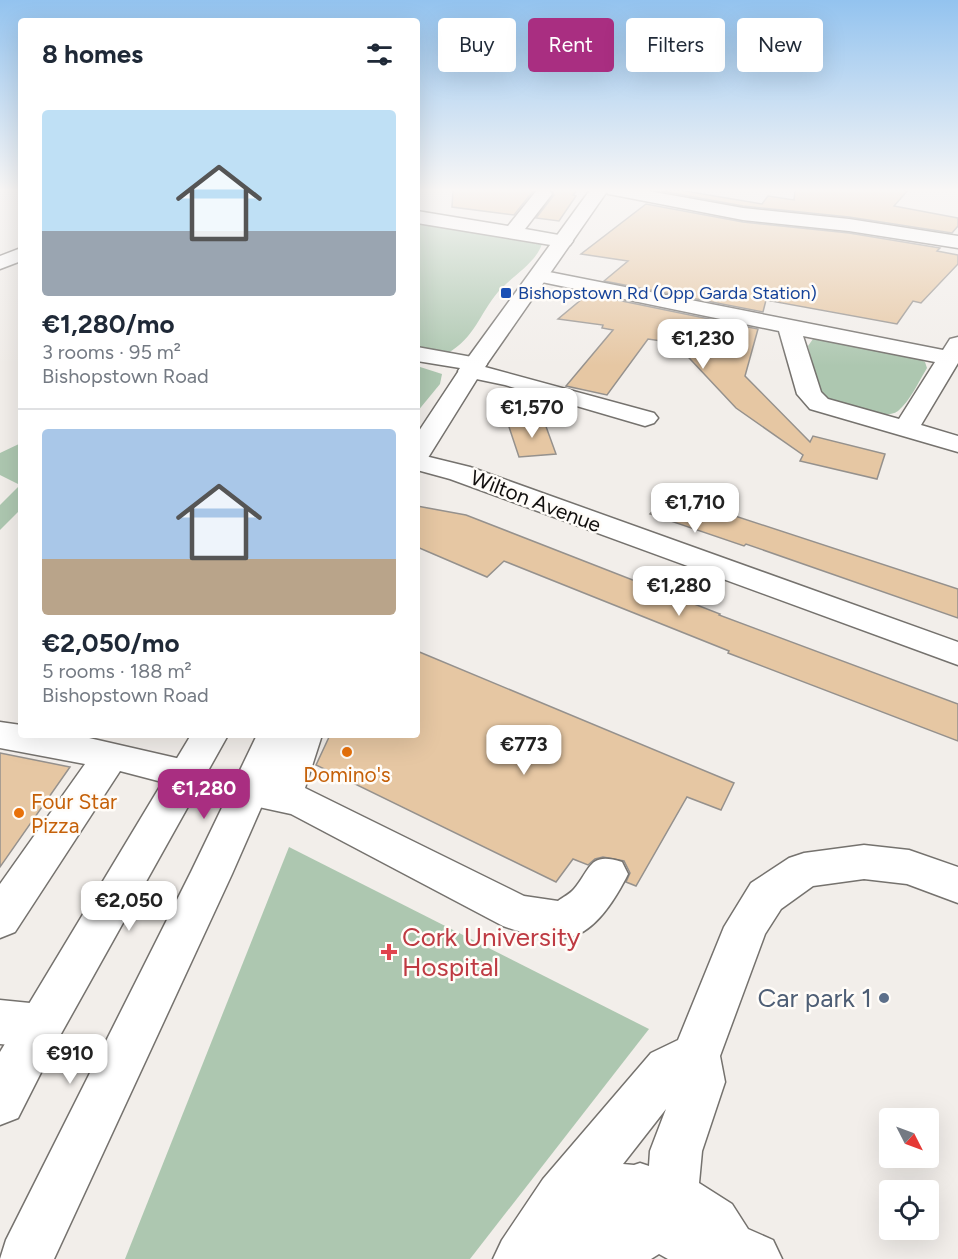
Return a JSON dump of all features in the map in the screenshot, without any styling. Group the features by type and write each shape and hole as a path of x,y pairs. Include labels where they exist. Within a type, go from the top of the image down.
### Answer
{"street":[{"path":"420,450 472,368 558,249"},
{"path":"0,263 18,255"},
{"path":"0,268 18,272"},
{"path":"539,276 789,325 954,351 905,429"},
{"path":"789,325 809,394 814,400 840,412 958,444"},
{"path":"420,355 645,418"},
{"name":"Wilton Avenue","path":"420,463 460,473 958,654"},
{"path":"0,735 111,755 185,774"},
{"path":"0,1101 20,1024 208,738"},
{"path":"266,794 275,738"},
{"path":"25,1259 266,794 302,738"},
{"path":"0,919 111,755"},
{"path":"266,794 300,801 518,913 564,920 588,903 607,874"},
{"path":"588,1259 619,1211 662,1179 701,1082 696,1056 746,927 765,896 804,870 864,862 909,867 958,885"},
{"path":"521,1259 562,1198 668,1069 696,1056"},
{"path":"662,1179 713,1223 742,1253"},
{"path":"554,1259 584,1213 623,1190 662,1179"},
{"path":"620,1259 633,1238 660,1225 704,1249 742,1253"}],"green space":[{"path":"420,249 540,249 529,264 498,292 465,340 448,353 420,349"},
{"path":"813,339 830,339 913,356 925,362 927,368 898,411 881,415 857,411 834,402 820,391 808,346"},
{"path":"420,367 442,374 440,384 420,408"},
{"path":"18,444 18,484 0,475 0,453"},
{"path":"18,487 18,512 0,530 0,505"},
{"path":"289,847 649,1029 470,1259 125,1259"}],"building":[{"path":"588,249 939,249 937,251 958,255 958,264 921,303 913,301 897,324 766,300 763,312 604,281 628,261 581,254"},
{"path":"588,294 758,329 745,376 810,442 813,436 885,454 877,479 800,461 803,455 736,408 675,343 648,339 607,395 566,386 613,330 602,328 603,325 558,319"},
{"path":"544,421 556,454 519,457 508,424"},
{"path":"668,494 958,589 958,618 746,544 744,546 650,514"},
{"path":"420,507 466,515 719,615 958,704 958,741 728,653 729,651 504,561 487,577 420,548"},
{"path":"420,652 734,783 721,810 687,797 636,886 626,882 630,873 624,861 603,857 595,859 588,865 573,859 556,882 316,765 329,738 420,738"},
{"path":"0,753 70,767 0,867"}],"place":[{"name":"Bishopstown Rd (Opp Garda Station)","path":"506,293"},
{"name":"Domino's","path":"347,752"},
{"name":"Four Star Pizza","path":"19,813"},
{"name":"Cork University Hospital","path":"389,952"},
{"name":"Car park 1","path":"884,998"}]}
